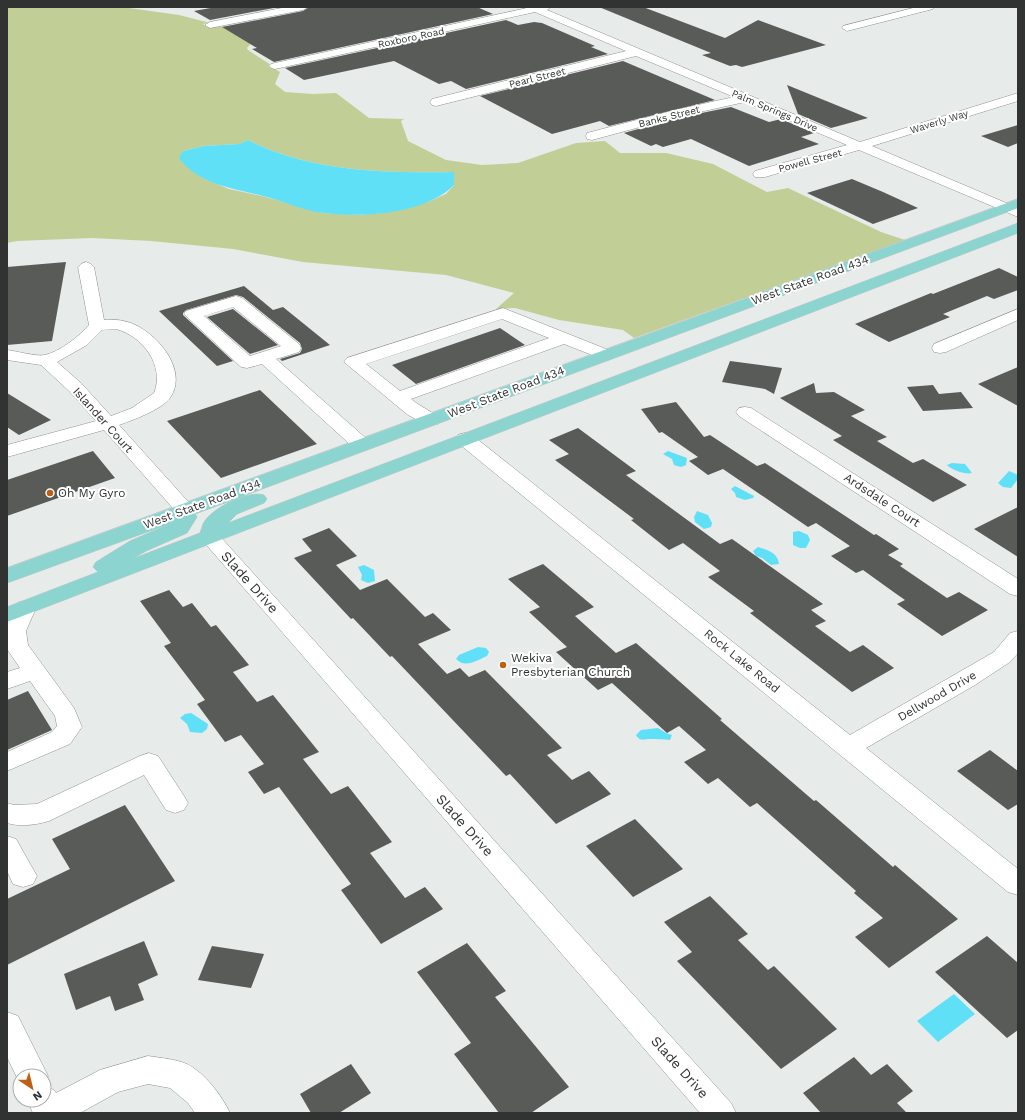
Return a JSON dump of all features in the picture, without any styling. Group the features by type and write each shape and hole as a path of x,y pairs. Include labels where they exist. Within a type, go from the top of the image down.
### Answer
{"main road":[{"name":"West State Road 434","path":"7,576 605,355 1013,208"},
{"path":"16,611 1018,228"},
{"path":"210,537 214,524 230,510 329,470 360,446"},
{"path":"61,594 138,546 179,528 187,518 184,510"}],"street":[{"path":"210,25 303,7"},
{"path":"847,28 929,7"},
{"name":"Palm Springs Drive","path":"538,8 637,52 860,146 1013,208"},
{"name":"Roxboro Road","path":"275,66 538,8"},
{"name":"Pearl Street","path":"436,102 637,52"},
{"name":"Waverly Way","path":"860,146 1018,97"},
{"name":"Banks Street","path":"592,136 675,114 747,98"},
{"name":"Powell Street","path":"760,174 860,146"},
{"path":"7,355 46,361 71,349 91,335 97,325 86,267"},
{"path":"236,301 293,348 264,357 247,363 192,314 236,301"},
{"path":"432,420 414,411 353,362 503,313 605,355"},
{"path":"940,348 1018,314"},
{"path":"7,451 106,424 138,412 162,396 168,380 165,362 149,343 134,330 116,324 97,325"},
{"path":"398,398 565,338"},
{"path":"264,357 360,446"},
{"name":"Islander Court","path":"46,361 76,387 106,424 184,510"},
{"name":"Ardsdale Court","path":"745,412 1018,589"},
{"name":"Rock Lake Road","path":"465,439 1018,884"},
{"name":"Slade Drive","path":"210,537 720,1113"},
{"path":"7,762 61,738 70,727 66,714 17,647 13,636 16,625 16,611"},
{"name":"Dellwood Drive","path":"849,747 967,679 1002,657 1018,638"},
{"path":"7,681 34,671"},
{"path":"7,814 40,814 148,762 175,803"},
{"path":"7,846 24,876"},
{"path":"7,1025 28,1068"},
{"path":"50,1113 111,1080 148,1070 178,1075 199,1093 214,1113"}],"green space":[{"path":"7,7 122,7 179,15 210,23 203,24 207,27 214,26 232,29 254,40 247,48 248,50 271,65 268,66 280,72 275,84 285,92 313,94 336,93 369,118 404,119 401,121 408,141 446,160 482,165 518,163 576,143 605,141 620,153 666,153 713,164 767,192 788,188 881,232 905,240 634,338 623,330 559,320 515,308 496,309 514,293 446,275 303,262 233,249 151,241 92,238 17,241 7,243","holes":["248,140 272,151 297,159 348,168 374,171 453,172 454,185 446,194 428,202 362,215 323,213 262,196 229,189 205,179 183,151 204,146 239,144"]}],"water":[{"path":"248,140 272,151 297,159 322,164 375,171 454,172 454,185 442,195 427,202 411,208 393,212 356,215 324,213 229,188 206,180 187,167 179,158 183,151 204,146 239,144"},
{"path":"668,451 687,458 686,465 681,467 674,465 672,459 663,454"},
{"path":"952,463 965,464 972,473 959,472 947,465"},
{"path":"1009,471 1018,475 1018,479 1011,488 1003,487 998,483"},
{"path":"735,486 754,496 753,498 745,500 736,497 735,493 731,489"},
{"path":"697,511 708,515 712,523 711,527 704,529 695,522 694,517"},
{"path":"799,531 808,535 810,540 806,548 800,548 793,545 793,532"},
{"path":"758,547 775,555 779,564 771,565 762,558 756,556 753,551"},
{"path":"364,565 374,570 375,581 368,583 361,580 362,575 358,567"},
{"path":"478,647 486,648 489,652 487,656 467,664 456,659 459,655"},
{"path":"191,713 208,724 207,729 202,733 190,732 187,724 180,718 185,714"},
{"path":"658,728 672,735 670,740 642,740 636,735 641,730"},
{"path":"954,994 975,1014 938,1042 917,1021"}],"building":[{"path":"216,7 279,7 210,20 194,11"},
{"path":"309,7 477,7 493,14 274,62 252,49 257,48 222,27 303,11"},
{"path":"599,7 643,7 725,38 758,20 826,45 742,67 736,65 730,66 702,55 711,53"},
{"path":"506,20 518,25 534,22 542,23 595,46 591,47 608,54 466,89 451,81 439,84 394,61 304,80 285,68"},
{"path":"623,61 715,100 609,126 600,121 552,134 480,96"},
{"path":"787,85 868,118 831,128 798,114"},
{"path":"731,107 769,122 781,119 814,133 801,137 819,144 749,166 691,139 663,147 656,144 651,146 624,133 677,118"},
{"path":"1018,125 1018,143 1008,147 981,136"},
{"path":"852,179 918,208 873,224 807,193"},
{"path":"66,262 52,341 7,345 7,267"},
{"path":"999,268 1018,277 1018,290 994,299 987,296 943,314 950,317 889,342 855,324 931,293 933,294"},
{"path":"244,286 273,310 283,307 330,345 282,361 280,359 300,353 302,349 300,343 243,297 236,295 186,310 183,313 183,315 233,361 217,366 159,311"},
{"path":"233,309 278,345 250,354 207,317"},
{"path":"500,328 525,345 416,384 392,365"},
{"path":"730,361 782,368 774,394 765,389 722,382"},
{"path":"1018,367 1018,406 978,384"},
{"path":"814,383 816,393 834,392 865,410 851,416 887,437 877,441 913,463 923,459 967,485 933,502 833,440 842,436 780,398"},
{"path":"933,385 939,394 961,392 973,408 923,411 907,387"},
{"path":"260,390 317,444 221,478 167,421"},
{"path":"7,393 51,420 19,435 7,427"},
{"path":"676,402 704,437 710,435 757,466 765,463 874,535 876,534 899,549 888,555 903,564 900,566 947,598 959,592 988,610 942,636 897,604 905,600 863,570 856,573 831,556 850,546 816,523 808,527 723,469 708,475 689,461 698,457 662,432 659,433 641,409"},
{"path":"578,428 636,471 626,475 720,544 732,539 823,604 811,610 826,621 815,626 850,652 863,645 894,668 852,692 750,613 754,611 708,577 720,571 683,543 669,550 631,520 634,519 555,460 569,454 549,440"},
{"path":"93,451 115,478 7,516 7,480"},
{"path":"1018,507 1018,557 974,529"},
{"path":"329,528 357,556 336,565 360,590 387,579 425,617 433,613 451,630 418,644 447,674 460,668 469,677 485,670 562,748 547,755 572,780 589,771 611,794 556,824 510,774 506,776 392,656 390,657 353,618 351,619 294,558 312,551 302,539"},
{"path":"543,564 594,607 575,616 616,653 636,643 722,719 720,720 814,801 816,800 893,867 895,865 958,919 889,968 855,937 883,918 854,893 856,891 757,803 750,807 718,778 708,784 684,762 706,750 679,726 667,733 612,683 598,690 556,652 567,647 529,612 540,607 508,579"},
{"path":"169,590 183,607 192,603 211,627 216,625 249,665 233,672 257,702 273,695 319,752 303,759 331,794 348,786 392,842 370,853 405,898 425,887 443,909 381,944 341,890 351,884 279,787 264,794 248,772 264,764 241,735 225,742 197,704 205,700 164,646 171,643 140,601"},
{"path":"28,691 52,730 7,750 7,700"},
{"path":"990,750 1018,771 1018,804 1008,810 957,771"},
{"path":"125,805 175,881 7,965 7,899 70,869 52,839"},
{"path":"635,819 683,869 633,897 586,846"},
{"path":"710,896 748,934 738,940 768,970 774,966 837,1029 781,1069 677,961 692,952 664,922"},
{"path":"987,936 1018,963 1018,1030 1007,1038 935,972"},
{"path":"144,941 158,975 138,984 144,1000 115,1011 110,996 76,1010 64,974"},
{"path":"467,943 506,991 495,997 569,1087 531,1113 499,1113 454,1054 471,1043 417,972"},
{"path":"212,946 264,954 251,988 198,980"},
{"path":"854,1057 871,1075 887,1064 913,1091 897,1103 907,1113 821,1113 803,1093"},
{"path":"351,1064 371,1093 339,1113 311,1113 300,1094"}],"place":[{"name":"Oh My Gyro","path":"50,493"},
{"name":"Wekiva Presbyterian Church","path":"503,665"}]}
